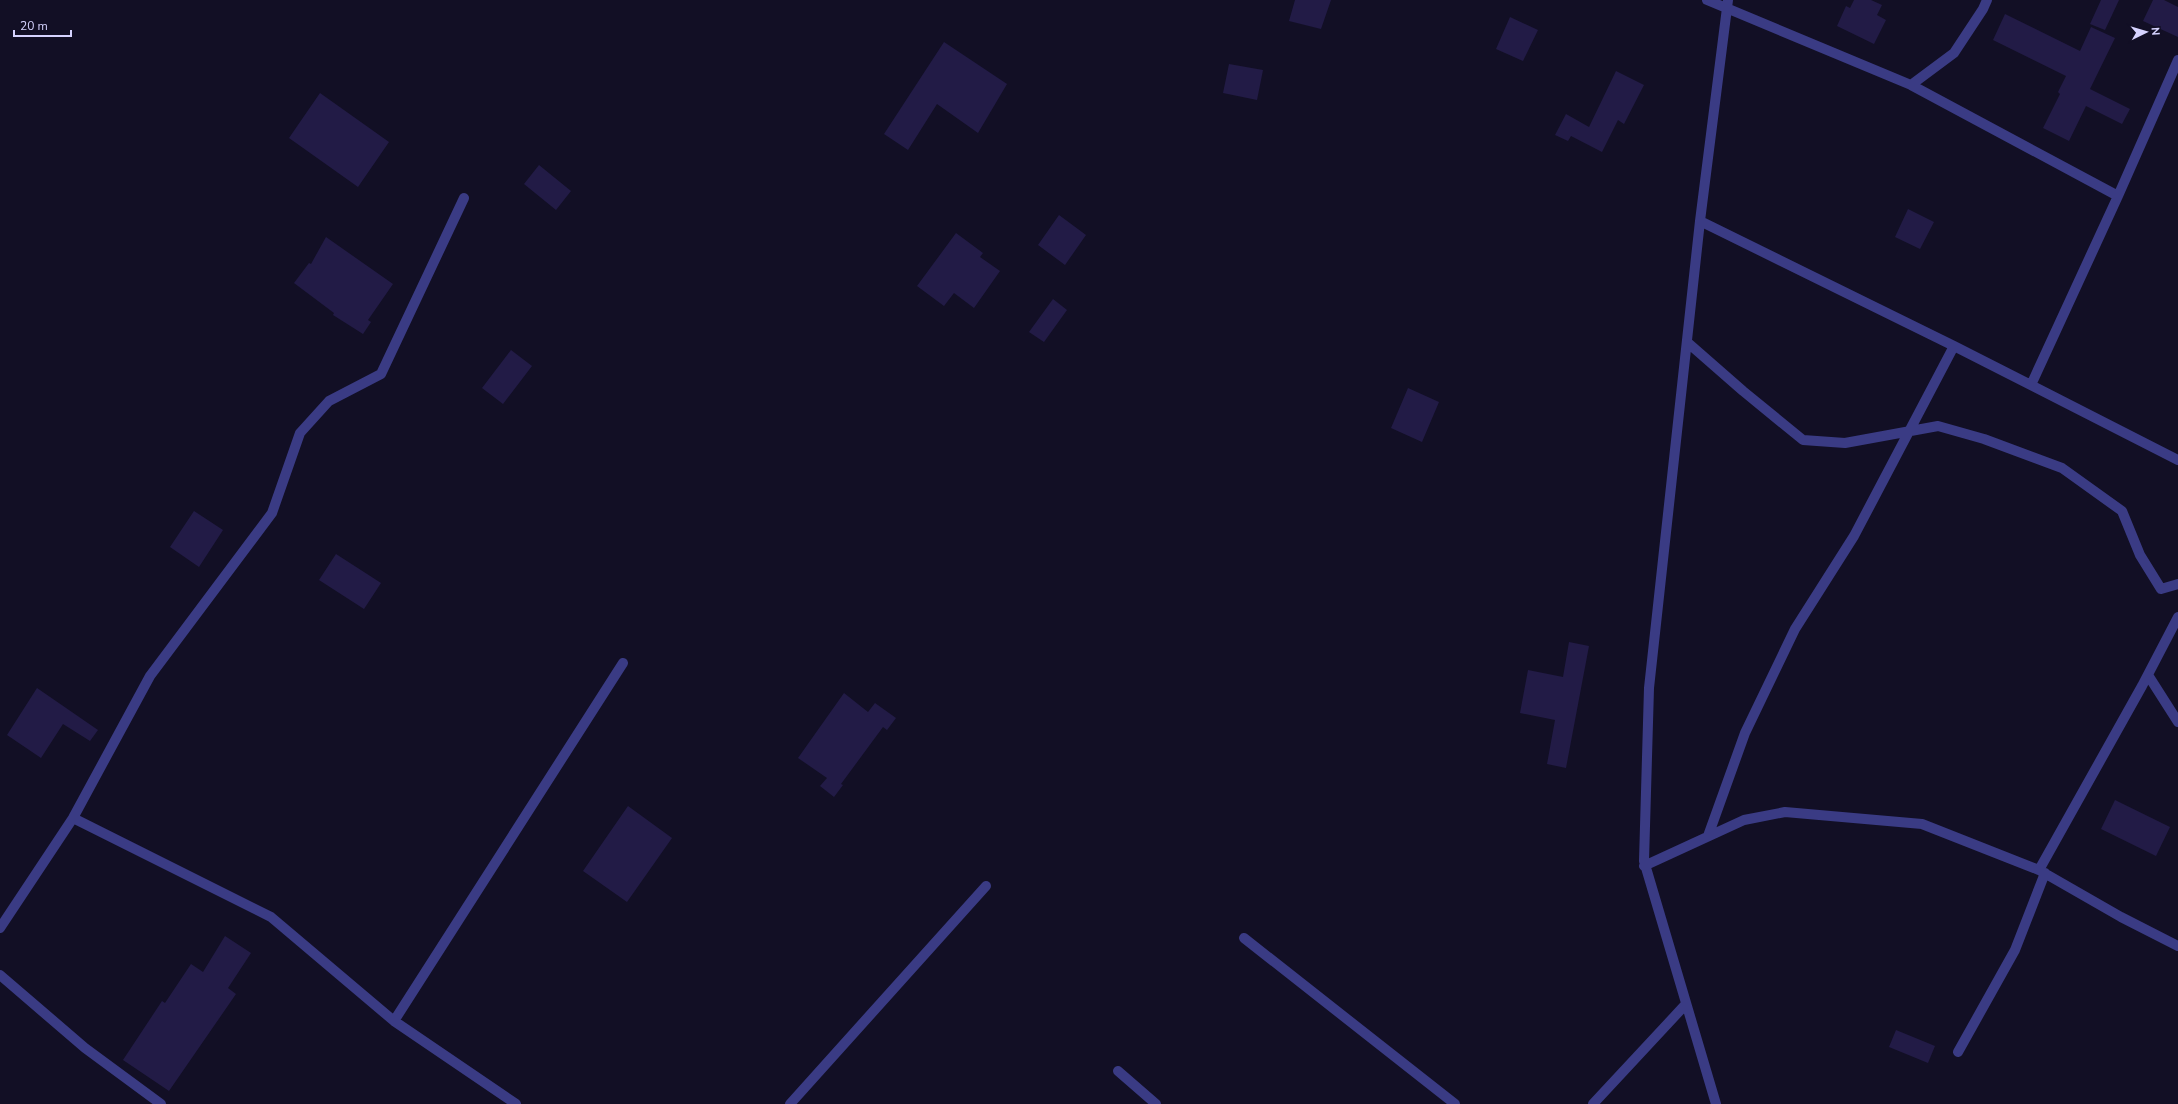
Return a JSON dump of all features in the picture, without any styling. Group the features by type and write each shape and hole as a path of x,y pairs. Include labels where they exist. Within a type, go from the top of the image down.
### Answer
{"street":[{"path":"1707,0 1727,5 1911,85 2118,196"},
{"path":"1911,85 1954,53 1983,9 1987,0"},
{"path":"1716,1104 1644,866 1649,688 1700,221 1727,5"},
{"path":"2031,384 2118,196 2178,60"},
{"path":"0,928 73,818 150,676 272,513 300,433 329,401 381,374 464,198"},
{"path":"1700,221 2031,384 2178,460"},
{"path":"1687,342 1743,391 1803,440 1846,443 1938,426 1984,439 2062,468 2122,511 2140,554 2161,589 2178,584"},
{"path":"1708,836 1745,733 1795,629 1854,536 1954,346"},
{"path":"1958,1052 2015,950 2042,872 2178,617"},
{"path":"394,1021 623,663"},
{"path":"2148,675 2178,722"},
{"path":"1644,866 1744,820 1786,812 1922,824 2042,872 2121,917 2178,946"},
{"path":"73,818 271,917 394,1021 516,1104"},
{"path":"790,1104 986,886"},
{"path":"1244,938 1455,1104"},
{"path":"0,975 86,1048 161,1104"},
{"path":"1593,1104 1686,1004"},
{"path":"1118,1071 1156,1104"}],"building":[{"path":"1295,0 1331,0 1321,29 1289,21"},
{"path":"1854,0 1871,0 1882,5 1877,15 1886,20 1874,44 1837,26 1846,6 1850,8"},
{"path":"2101,0 2119,0 2105,30 2090,24"},
{"path":"2153,0 2164,0 2178,7 2178,37 2143,21"},
{"path":"2005,14 2080,51 2091,27 2115,38 2090,89 2130,109 2122,124 2086,106 2069,141 2043,128 2060,94 2058,92 2066,76 1993,40"},
{"path":"1510,17 1538,30 1523,61 1496,49"},
{"path":"944,42 1007,84 978,133 937,104 908,150 884,134"},
{"path":"1229,64 1263,70 1257,100 1223,93"},
{"path":"1616,71 1644,85 1624,124 1618,120 1602,152 1571,136 1568,141 1555,135 1566,114 1589,127"},
{"path":"320,93 389,142 358,187 289,138"},
{"path":"539,165 571,191 556,210 524,184"},
{"path":"1908,209 1934,222 1920,249 1895,237"},
{"path":"1059,215 1086,235 1065,265 1038,245"},
{"path":"956,233 983,253 980,257 1000,271 974,308 954,293 944,306 917,286"},
{"path":"326,237 393,284 368,320 371,322 363,334 333,315 334,313 294,283 309,263 311,264"},
{"path":"1053,299 1067,310 1044,342 1029,332"},
{"path":"511,350 532,366 503,404 482,388"},
{"path":"1408,388 1439,402 1422,442 1391,428"},
{"path":"194,511 223,530 199,567 170,547"},
{"path":"336,554 381,583 364,609 319,580"},
{"path":"1569,642 1589,646 1566,768 1547,764 1555,720 1520,713 1528,670 1563,677"},
{"path":"37,688 98,730 90,741 63,724 41,758 7,735"},
{"path":"844,693 868,712 875,703 896,718 887,730 883,727 841,784 843,785 834,797 820,786 827,778 798,758"},
{"path":"2115,800 2170,827 2156,856 2101,829"},
{"path":"628,806 672,838 627,902 583,871"},
{"path":"225,936 251,953 228,988 236,994 169,1091 123,1060 162,1001 165,1003 191,964 203,972"},
{"path":"1896,1030 1935,1046 1928,1063 1889,1047"}]}
